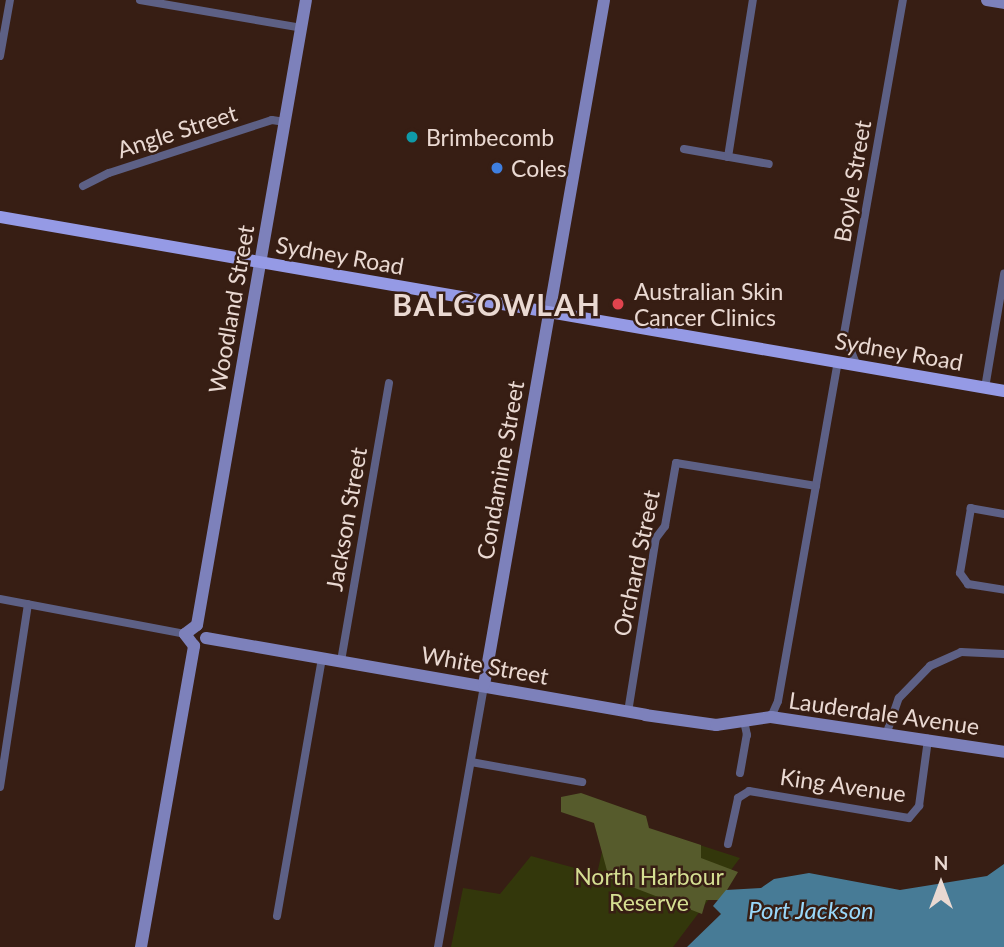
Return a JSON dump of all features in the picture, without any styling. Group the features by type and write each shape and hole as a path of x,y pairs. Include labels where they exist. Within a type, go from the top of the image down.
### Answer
{"main road":[{"name":"Sydney Road","path":"0,217 1004,391"}],"street":[{"path":"0,56 10,0"},
{"path":"140,0 302,28"},
{"name":"Woodland Street","path":"197,625 306,0"},
{"name":"Condamine Street","path":"438,947 604,0"},
{"path":"728,156 753,0"},
{"name":"Boyle Street","path":"857,366 844,334 904,0"},
{"path":"988,0 1004,3"},
{"name":"Angle Street","path":"83,186 109,173 272,120 285,122"},
{"path":"684,149 769,164"},
{"path":"985,387 1004,274"},
{"path":"765,718 778,701 838,362"},
{"name":"Jackson Street","path":"341,661 389,383"},
{"name":"Orchard Street","path":"628,712 656,538 665,526 676,463 816,486"},
{"path":"1004,514 971,508 960,573 968,583 1004,590"},
{"path":"0,599 185,634 194,646"},
{"path":"0,787 28,604"},
{"path":"141,947 194,646 206,638 197,625 185,634"},
{"name":"White Street","path":"206,638 716,725 765,718"},
{"path":"886,735 899,698 930,666 961,652 1004,654"},
{"path":"277,916 322,658"},
{"name":"Lauderdale Avenue","path":"765,718 928,739 1004,752"},
{"path":"740,773 747,735 744,721"},
{"name":"King Avenue","path":"728,844 738,798 749,791 909,818 919,806 928,739"},
{"path":"471,762 582,782"}],"green space":[{"path":"581,793 646,816 649,828 701,845 701,858 738,872 721,900 706,900 702,914 609,878 594,823 561,812 561,797"},
{"name":"North Harbour Reserve","path":"610,816 740,858 673,947 451,947 463,888 500,894 531,856 597,874"}],"water":[{"name":"Port Jackson","path":"1004,864 1004,947 687,947 721,914 713,906 726,890 761,888 774,879 809,873 900,890 987,876"}],"place":[{"name":"Brimbecomb","path":"412,137"},
{"name":"Coles","path":"497,168"},
{"name":"Australian Skin Cancer Clinics","path":"618,304"}],"district":[{"name":"BALGOWLAH","path":"497,304"}]}
